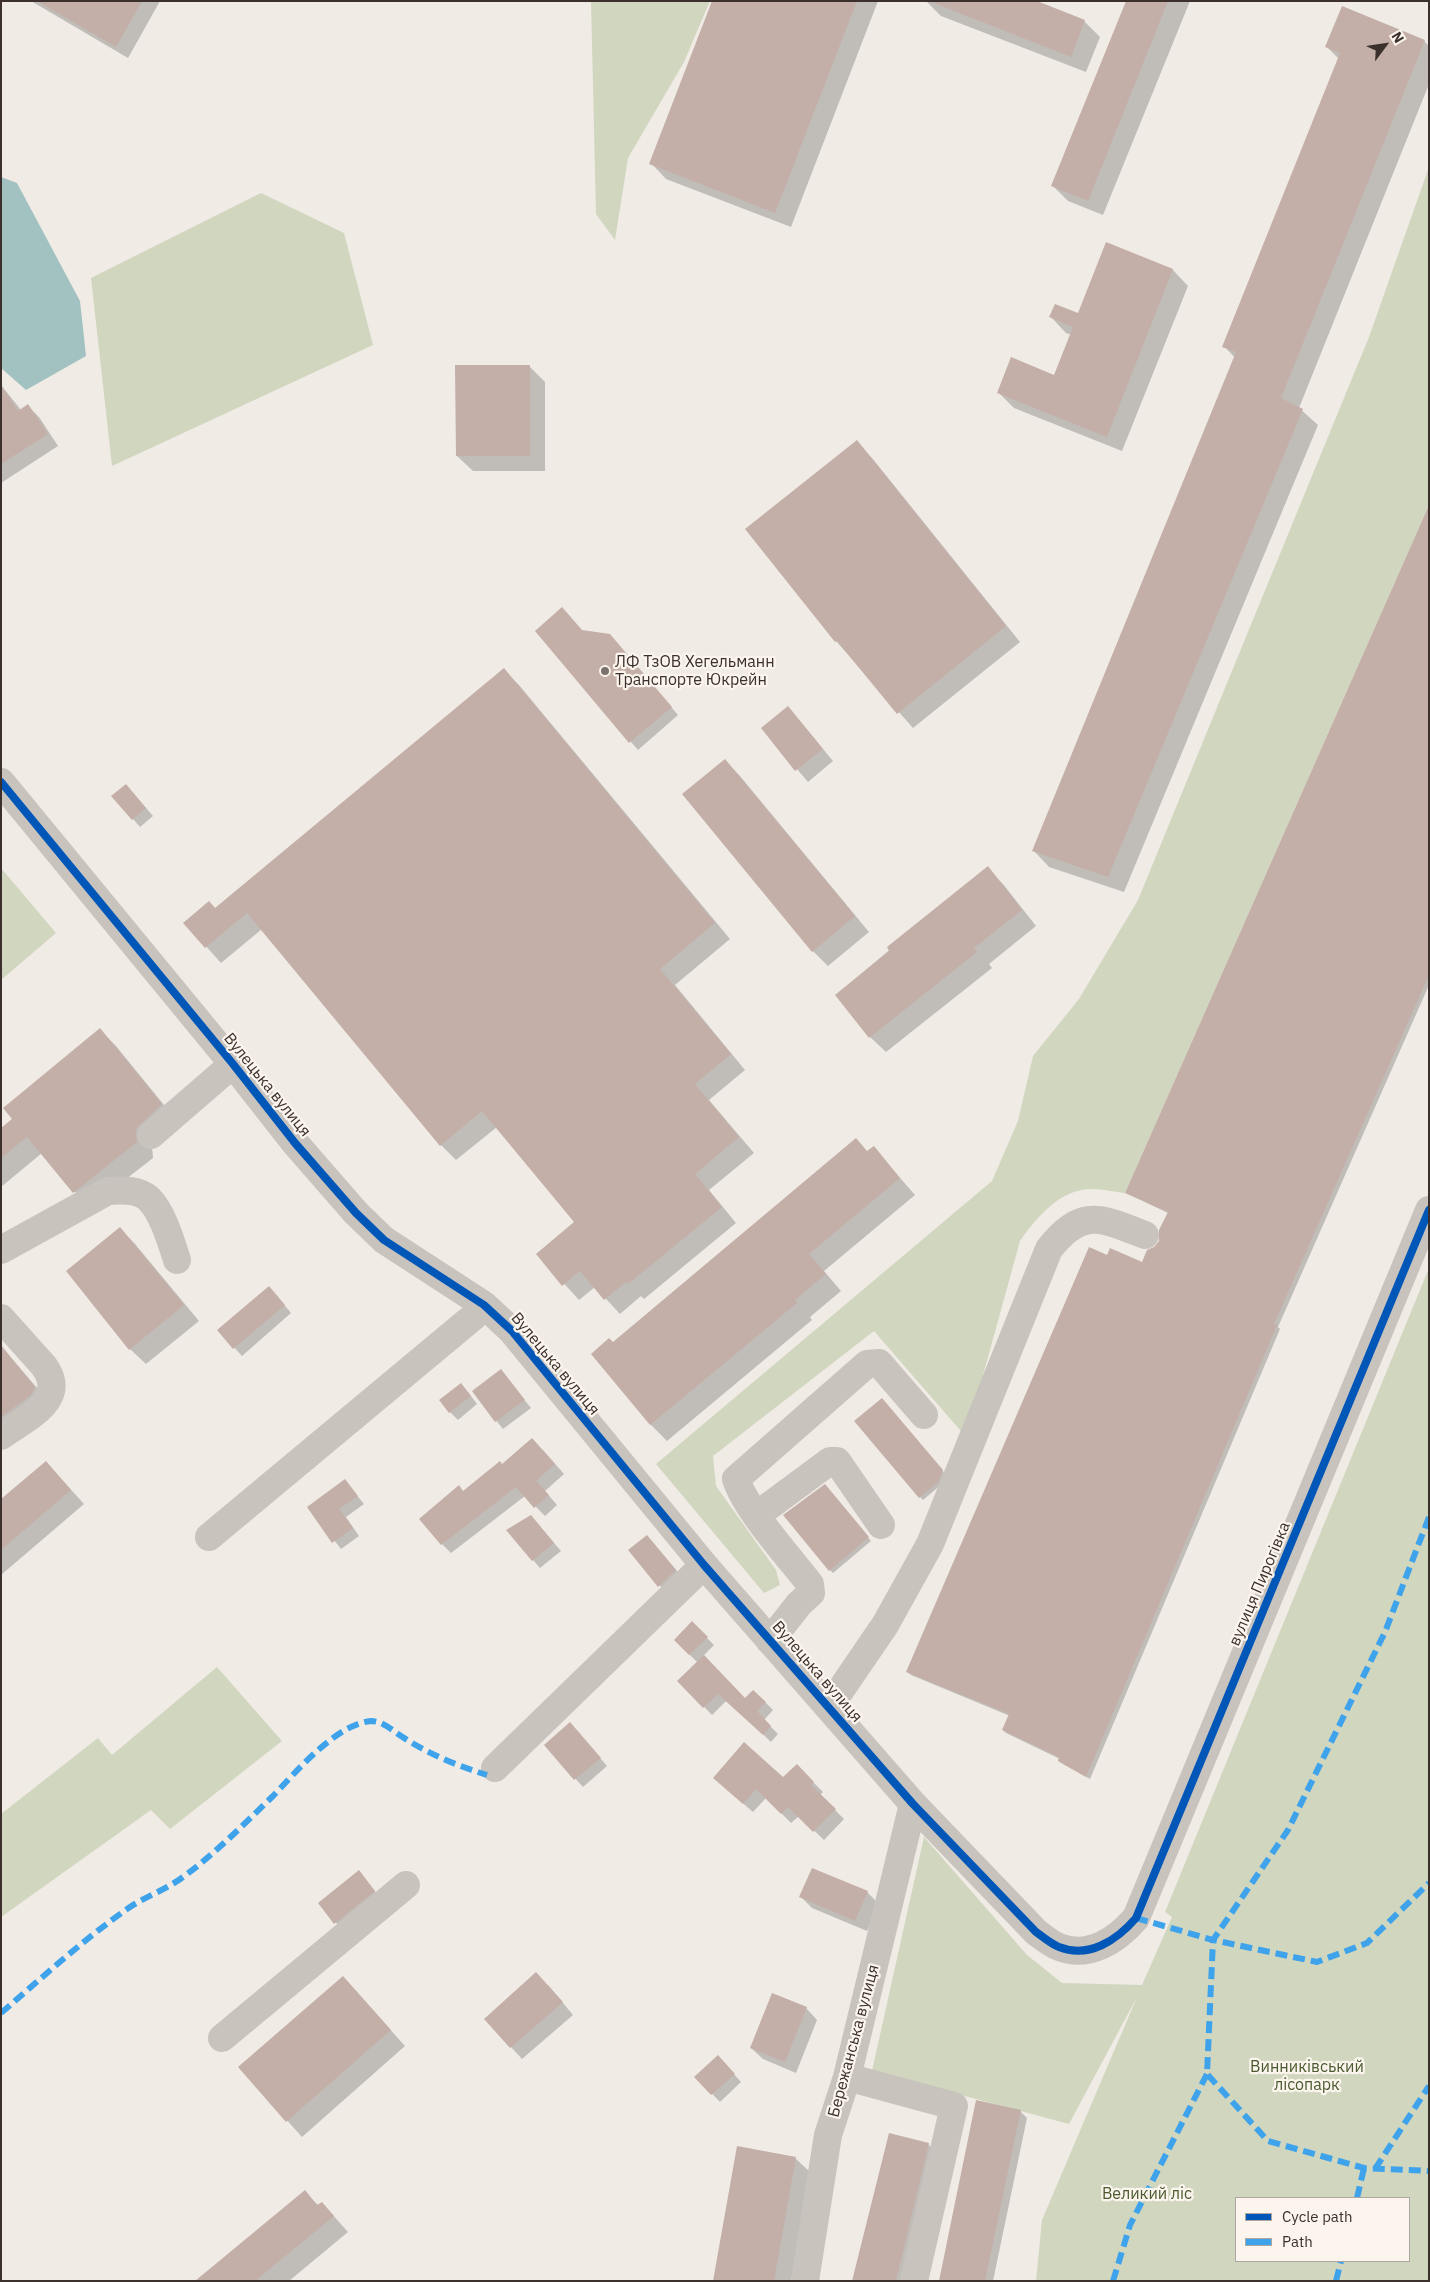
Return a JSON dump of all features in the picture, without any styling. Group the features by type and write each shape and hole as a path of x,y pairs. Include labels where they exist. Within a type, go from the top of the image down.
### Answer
{"street":[{"name":"Вулецька вулиця","path":"1,782 233,1064 295,1143 356,1213 384,1240 484,1305 512,1331 704,1565 770,1641 913,1804 1036,1932 1059,1947 1076,1950 1093,1949"},
{"path":"151,1135 233,1064"},
{"path":"1,1250 108,1191 125,1190 138,1193 149,1199 164,1224 178,1260"},
{"name":"вулиця Пирогівка","path":"1093,1949 1111,1942 1124,1932 1136,1918 1429,1210"},
{"path":"829,1707 885,1625 930,1544 1050,1249 1059,1237 1081,1221 1096,1219 1110,1222 1145,1235"},
{"path":"209,1537 473,1317 484,1305"},
{"path":"1,1318 44,1366 50,1374 52,1383 52,1393 41,1408 1,1436"},
{"path":"770,1641 799,1604 811,1593 810,1584 757,1515 739,1489 736,1479 868,1364 879,1363 924,1415"},
{"path":"757,1515 830,1461 837,1461 881,1525"},
{"path":"495,1768 704,1565"},
{"name":"Бережанська вулиця","path":"805,2281 828,2135 847,2077 913,1804"},
{"path":"222,2038 406,1885"},
{"path":"847,2077 954,2106 914,2281"}],"green space":[{"path":"591,1 710,1 684,62 628,158 615,240 596,214"},
{"path":"1429,167 1429,505 1125,1193 1092,1189 1082,1190 1063,1197 1046,1210 1020,1241 966,1437 874,1331 713,1456 716,1486 776,1570 780,1585 764,1593 656,1464 992,1181 1018,1121 1033,1056 1079,999 1138,900 1369,337"},
{"path":"261,193 344,233 373,345 112,466 91,278"},
{"path":"1,868 56,933 1,980"},
{"name":"Винниківський лісопарк","path":"1429,1268 1429,2281 1036,2281 1042,2220 1137,1997 1069,2124 872,2071 924,1837 1027,1955 1062,1983 1142,1985 1172,1917 1165,1912"},
{"path":"217,1667 282,1741 170,1829 151,1810 1,1917 1,1814 98,1738 112,1755"}],"water":[{"path":"1,177 17,183 80,301 86,356 26,390 1,368"}],"building":[{"path":"37,1 142,1 116,47"},
{"path":"712,1 857,1 775,213 649,164"},
{"path":"929,1 1037,1 1085,20 1071,57"},
{"path":"1126,1 1168,1 1088,201 1051,186"},
{"path":"1342,6 1425,40 1281,398 1303,409 1108,877 1032,851 1236,352 1222,347 1340,53 1325,47"},
{"path":"1106,242 1173,269 1107,437 997,393 1011,357 1054,375 1073,327 1049,317 1055,304 1078,313"},
{"path":"455,365 530,365 530,456 456,456"},
{"path":"1,385 18,411 28,404 48,434 1,464"},
{"path":"857,440 1006,626 897,714 837,641 835,642 745,529"},
{"path":"1429,505 1429,975 1274,1324 1277,1325 1086,1777 1058,1761 1059,1757 1002,1730 1009,1714 906,1672 1089,1247 1107,1255 1110,1248 1142,1262 1147,1250 1154,1247 1159,1241 1159,1230 1168,1212 1125,1193"},
{"name":"ЛФ ТзОВ Хегельманн Транспорте Юкрейн","path":"562,607 582,630 610,634 672,707 629,743 535,631"},
{"path":"504,668 715,923 660,969 731,1054 695,1084 739,1137 695,1174 722,1207 628,1284 626,1282 604,1300 580,1271 562,1286 536,1254 574,1222 482,1111 440,1146 247,913 205,948 183,923 209,901 215,908"},
{"path":"788,706 823,749 795,771 761,728"},
{"path":"725,759 855,916 812,952 682,794"},
{"path":"126,784 146,808 132,820 111,796"},
{"path":"988,866 1022,910 974,948 977,952 869,1038 835,995 889,951 887,947"},
{"path":"100,1028 162,1104 136,1129 137,1142 73,1193 27,1137 1,1158 1,1128 12,1119 3,1108"},
{"path":"856,1138 867,1151 874,1146 900,1178 809,1254 826,1274 795,1300 797,1303 650,1425 591,1354 609,1338 613,1342"},
{"path":"120,1227 184,1305 129,1350 66,1271"},
{"path":"269,1286 285,1305 233,1349 217,1330"},
{"path":"1,1345 35,1387 30,1396 1,1417"},
{"path":"501,1369 525,1400 495,1422 472,1391"},
{"path":"461,1383 471,1396 449,1413 439,1400"},
{"path":"882,1398 943,1470 939,1481 919,1498 854,1421"},
{"path":"532,1438 555,1464 536,1481 549,1495 534,1508 516,1487 441,1545 419,1519 459,1485 463,1491 500,1461 502,1464"},
{"path":"46,1461 71,1490 1,1550 1,1499"},
{"path":"345,1479 358,1496 339,1509 353,1528 332,1543 307,1507"},
{"path":"825,1484 869,1537 829,1571 783,1515"},
{"path":"531,1515 554,1543 532,1561 506,1530"},
{"path":"647,1535 676,1570 658,1587 628,1550"},
{"path":"692,1621 708,1637 689,1655 674,1640"},
{"path":"704,1655 745,1698 753,1690 766,1702 757,1711 771,1726 763,1735 718,1694 703,1708 677,1681"},
{"path":"570,1722 601,1758 574,1780 544,1745"},
{"path":"744,1742 783,1777 797,1764 814,1782 811,1785 836,1809 813,1832 788,1807 781,1814 756,1789 743,1804 713,1778"},
{"path":"812,1868 868,1891 855,1921 799,1897"},
{"path":"359,1870 375,1891 334,1924 318,1903"},
{"path":"536,1972 563,2002 510,2048 484,2019"},
{"path":"343,1976 391,2030 286,2122 238,2067"},
{"path":"772,1993 807,2007 785,2062 750,2048"},
{"path":"718,2055 735,2074 711,2095 694,2077"},
{"path":"976,2100 1021,2110 985,2281 939,2281"},
{"path":"889,2133 929,2143 896,2281 852,2281"},
{"path":"737,2146 796,2157 774,2281 713,2281"},
{"path":"305,2190 317,2205 322,2202 334,2216 255,2281 195,2281"}],"marked path":[{"path":"1429,1517 1385,1632 1288,1830 1213,1940 1207,2074 1268,2141 1364,2168 1429,2171"},
{"path":"1,2013 64,1958 113,1919 130,1907 177,1881 195,1868 230,1838 318,1751 344,1731 358,1724 371,1721 378,1722 430,1753 487,1775"},
{"path":"1136,1918 1213,1940 1317,1962 1367,1943 1429,1883"},
{"path":"1113,2281 1130,2225 1207,2074"},
{"path":"1375,2169 1429,2086"},
{"path":"1357,2197 1364,2168"},
{"path":"1336,2281 1341,2262"}],"cycle path":[{"path":"1,782 233,1064 295,1143 356,1213 384,1240 484,1305 512,1331 704,1565 913,1804 1036,1932 1059,1947 1081,1951 1092,1949 1120,1934 1136,1918 1429,1210"}],"place":[{"name":"ЛФ ТзОВ Хегельманн Транспорте Юкрейн","path":"605,671"}],"park label":[{"name":"Великий ліс","path":"1147,2194"}]}
